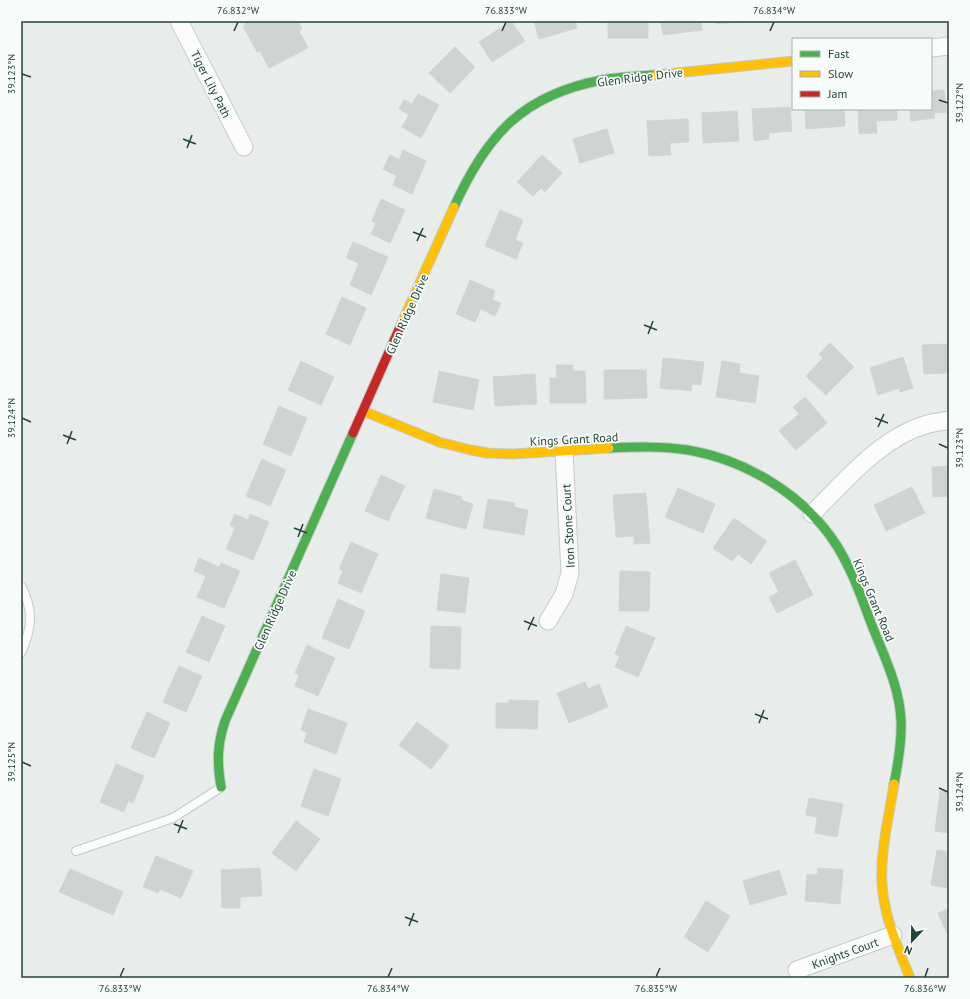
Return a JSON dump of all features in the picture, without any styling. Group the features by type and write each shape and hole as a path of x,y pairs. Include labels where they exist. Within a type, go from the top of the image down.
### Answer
{"street":[{"name":"Tiger Lily Path","path":"179,21 244,147"},
{"path":"932,48 949,46"},
{"name":"Glen Ridge Drive","path":"221,787 217,764 218,742 225,721 465,182 485,149 504,127 534,104 566,89 602,80 792,61"},
{"name":"Kings Grant Road","path":"363,411 444,443 486,453 513,455 655,446 696,451 722,458 754,471 786,491 812,514 833,539 851,570 893,680 900,710 902,734 884,846 882,874 884,902 893,935 910,978"},
{"path":"812,514 860,465 883,447 903,435 927,424 949,420"},
{"name":"Iron Stone Court","path":"548,621 564,594 570,573 564,451"},
{"name":"Knights Court","path":"797,970 893,935"}],"lane":[{"path":"21,586 28,599 30,615 29,629 21,653"},
{"path":"76,851 173,818 221,787"}],"building":[{"path":"244,21 298,21 302,29 299,31 308,48 269,68 260,51 257,52 243,26 246,24"},
{"path":"511,21 525,41 492,62 479,42"},
{"path":"534,21 575,21 577,28 539,39"},
{"path":"608,21 648,21 648,38 608,38"},
{"path":"661,21 701,21 702,30 663,35"},
{"path":"716,21 747,21 717,24"},
{"path":"455,47 475,67 450,93 429,73"},
{"path":"944,90 947,112 934,113 935,118 911,121 910,110 932,110 932,91"},
{"path":"418,94 439,105 421,138 402,127 409,115 399,109 404,100 412,104"},
{"path":"790,107 792,131 769,133 769,139 754,141 752,109"},
{"path":"805,110 844,110 845,126 806,129"},
{"path":"858,110 897,110 897,120 876,121 877,133 859,134"},
{"path":"737,111 739,141 703,143 702,113"},
{"path":"688,119 689,142 670,143 671,155 649,156 647,121"},
{"path":"607,129 614,153 580,163 573,139"},
{"path":"403,150 426,161 412,194 393,185 397,176 383,169 390,155 399,160"},
{"path":"542,155 562,173 545,192 541,188 533,196 517,182"},
{"path":"381,199 405,210 390,243 371,234 376,223 372,221"},
{"path":"500,210 523,220 515,240 523,243 516,259 485,246"},
{"path":"353,242 388,257 371,295 350,285 359,263 346,258"},
{"path":"470,280 495,291 492,300 501,303 495,316 481,309 475,322 456,314"},
{"path":"342,297 366,308 350,345 326,334"},
{"path":"830,343 854,367 826,395 806,376 823,358 819,354"},
{"path":"949,344 949,373 924,374 922,345"},
{"path":"903,357 913,388 900,392 899,388 878,395 870,368"},
{"path":"663,358 704,362 701,385 692,384 691,391 660,388"},
{"path":"301,361 334,377 321,405 288,390"},
{"path":"722,361 740,364 739,373 759,376 755,403 716,397"},
{"path":"556,365 573,365 573,371 585,371 586,403 550,403 550,378 557,378"},
{"path":"604,370 646,370 647,398 604,399"},
{"path":"439,371 479,380 473,410 433,402"},
{"path":"535,374 537,404 495,406 493,377"},
{"path":"805,397 827,423 796,450 779,431 799,414 793,407"},
{"path":"279,406 307,418 291,456 263,444"},
{"path":"262,459 286,470 270,506 246,496"},
{"path":"949,466 949,496 933,497 932,467"},
{"path":"381,475 405,486 388,521 365,511"},
{"path":"912,487 925,513 886,531 874,505"},
{"path":"678,488 715,504 703,533 665,517"},
{"path":"434,489 462,497 461,500 473,504 466,529 426,518"},
{"path":"646,493 650,543 634,544 634,536 616,537 613,495"},
{"path":"488,499 515,503 514,507 528,510 524,535 483,528"},
{"path":"235,514 248,520 250,514 269,522 253,560 226,549 235,528 230,525"},
{"path":"734,518 767,541 751,564 738,554 732,561 713,548"},
{"path":"351,542 378,554 361,593 338,583 343,571 339,569"},
{"path":"199,558 219,567 221,563 240,571 224,608 197,597 206,576 194,571"},
{"path":"795,560 813,595 777,613 769,597 779,592 769,573"},
{"path":"620,571 650,572 649,611 619,611"},
{"path":"441,574 469,578 465,613 437,610"},
{"path":"338,599 365,611 349,649 322,638"},
{"path":"202,616 225,626 209,662 186,652"},
{"path":"431,626 461,627 460,669 430,668"},
{"path":"626,626 655,638 638,677 615,667 620,656 615,654"},
{"path":"307,645 335,658 318,696 295,686 299,675 295,673"},
{"path":"179,666 202,676 186,712 163,702"},
{"path":"585,682 588,689 599,684 608,707 569,723 557,693"},
{"path":"509,700 538,701 537,729 496,728 496,703 509,703"},
{"path":"308,709 347,723 336,754 304,742 307,733 301,730"},
{"path":"147,712 170,723 154,758 131,748"},
{"path":"417,722 449,746 431,769 399,745"},
{"path":"116,764 144,776 133,803 128,801 124,812 100,802"},
{"path":"314,769 341,779 328,816 301,806"},
{"path":"940,791 949,792 949,833 935,831"},
{"path":"809,798 843,804 837,837 815,833 817,817 806,815"},
{"path":"296,821 320,839 296,871 272,853"},
{"path":"937,850 949,852 949,888 931,885"},
{"path":"156,856 193,871 181,898 160,889 158,893 143,887"},
{"path":"260,868 262,896 240,897 240,908 222,908 221,870"},
{"path":"818,868 843,870 840,904 805,901 807,874 817,875"},
{"path":"70,869 123,892 113,915 59,892"},
{"path":"779,870 787,894 750,905 743,881"},
{"path":"706,901 730,916 708,952 684,937"},
{"path":"949,909 949,938 938,913"}],"traffic: fast":[{"path":"454,207 479,159 510,122 528,108 550,96 574,87 608,79 656,75"},
{"path":"221,787 218,754 220,738 225,721 353,433"},
{"path":"609,448 648,447 688,450 731,462 752,471 791,496 824,528 837,546 852,574 886,659 898,696 901,737 894,784"}],"traffic: slow":[{"path":"656,75 792,61"},
{"path":"400,327 454,207"},
{"path":"363,411 439,442 487,453 513,454 609,448"},
{"path":"894,784 885,834 882,859 882,884 883,896 896,944 910,978"}],"traffic: jam":[{"path":"353,433 400,327"}]}
